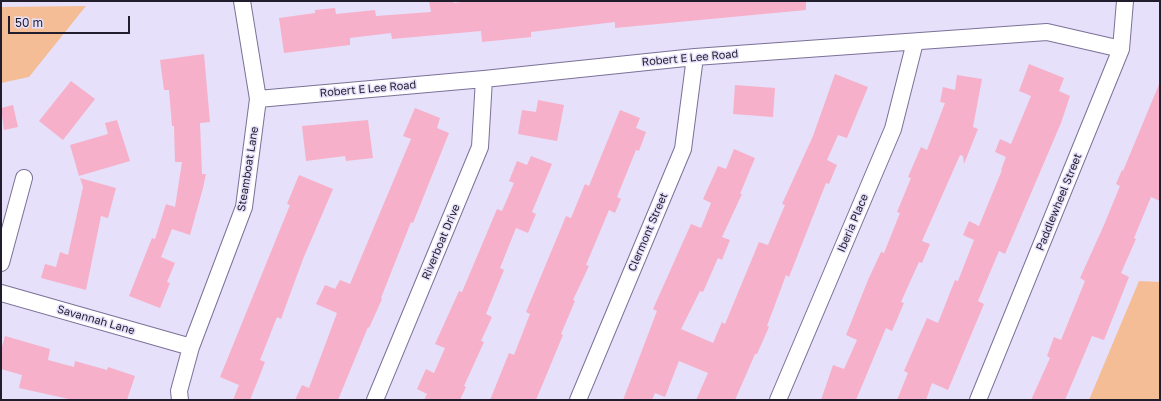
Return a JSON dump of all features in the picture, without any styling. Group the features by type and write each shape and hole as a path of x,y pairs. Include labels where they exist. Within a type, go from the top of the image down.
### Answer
{"street":[{"name":"Steamboat Lane","path":"180,400 179,391 191,347 244,207 258,99 242,1"},
{"name":"Paddlewheel Street","path":"978,400 1121,49 1125,1"},
{"name":"Robert E Lee Road","path":"258,99 484,79 695,57 1047,32 1121,49"},
{"name":"Iberia Place","path":"778,400 893,129 915,42"},
{"name":"Clermont Street","path":"578,400 683,149 695,57"},
{"name":"Riverboat Drive","path":"375,400 480,147 484,79"},
{"path":"1,263 24,178"},
{"name":"Savannah Lane","path":"1,293 191,347"}],"shaded area":[{"path":"86,6 29,77 1,83 1,7"},
{"path":"1139,281 1160,282 1160,400 1089,400"}],"building":[{"path":"429,1 453,1 454,3 467,1 806,1 806,10 615,28 615,22 531,32 531,37 482,42 481,31 392,39 391,33 350,38 350,45 284,53 279,18 315,13 315,10 335,8 336,14 375,10 376,16 431,12"},
{"path":"204,54 210,122 200,123 202,174 206,174 190,235 172,229 161,257 175,263 167,282 170,283 160,308 129,296 152,238 155,239 166,204 175,207 182,162 175,162 174,126 172,126 169,90 164,90 160,60"},
{"path":"1029,64 1064,78 1059,91 1070,96 1061,123 1005,254 999,251 978,301 984,304 948,390 932,383 926,400 897,400 908,373 904,371 927,318 938,323 955,280 958,281 974,240 963,235 969,221 979,226 1002,170 1006,157 995,152 1000,139 1011,144 1031,96 1019,91"},
{"path":"835,74 868,87 847,138 838,135 827,160 837,165 829,184 826,183 789,277 786,275 767,326 769,327 757,354 755,354 735,400 696,400 708,373 679,361 665,397 655,393 652,400 623,400 657,311 653,309 691,224 701,228 711,203 703,199 718,166 726,169 734,149 755,158 740,194 742,194 722,237 730,240 722,260 718,258 703,292 700,291 681,329 713,343 722,322 725,324 759,242 768,245 785,205 782,204 813,136"},
{"path":"957,75 982,79 973,127 978,129 964,164 963,156 960,155 922,241 930,244 922,263 919,262 901,302 904,303 892,331 886,328 856,400 821,400 833,365 844,369 857,340 846,335 868,280 881,252 884,253 900,213 897,212 911,178 908,177 921,147 927,150 945,103 940,102 943,87 955,90"},
{"path":"71,81 95,99 63,140 39,121"},
{"path":"1160,82 1160,201 1151,197 1134,238 1136,239 1121,273 1129,277 1104,340 1092,336 1065,400 1031,400 1050,358 1047,356 1054,337 1061,340 1085,281 1080,278 1120,186 1116,184 1122,170 1123,171"},
{"path":"735,85 775,88 773,117 733,114"},
{"path":"538,100 564,105 557,141 518,134 522,110 536,112"},
{"path":"13,105 18,127 4,130 1,108"},
{"path":"415,108 440,118 437,128 449,133 413,223 411,222 381,298 382,299 369,328 368,327 338,400 295,400 302,385 309,388 337,313 316,304 325,285 335,289 340,280 350,284 411,139 403,136"},
{"path":"620,110 640,118 636,128 646,132 639,151 636,150 617,197 621,199 615,213 609,210 586,265 589,266 573,300 575,301 561,334 563,335 536,400 490,400 509,353 514,355 530,314 526,312 566,216 571,218 585,184 589,186"},
{"path":"117,120 130,161 79,176 70,145 108,134 105,123"},
{"path":"368,120 373,158 346,161 345,156 306,161 302,126"},
{"path":"531,156 552,164 532,212 536,214 528,233 516,228 500,268 504,270 486,314 492,317 481,341 484,342 464,386 466,387 460,400 424,400 427,394 417,389 426,369 434,373 445,348 435,344 459,291 462,292 497,209 502,211 514,183 509,181 517,161 527,165"},
{"path":"299,175 333,189 303,259 281,319 277,317 260,360 265,362 250,400 233,400 239,385 220,377 290,205 287,204"},
{"path":"80,178 116,188 108,218 101,216 86,290 41,278 45,264 56,267 60,252 68,255 83,187"},
{"path":"5,336 50,349 48,360 74,367 75,361 107,370 108,367 135,376 127,400 73,400 19,388 22,375 1,369 1,350"}]}
